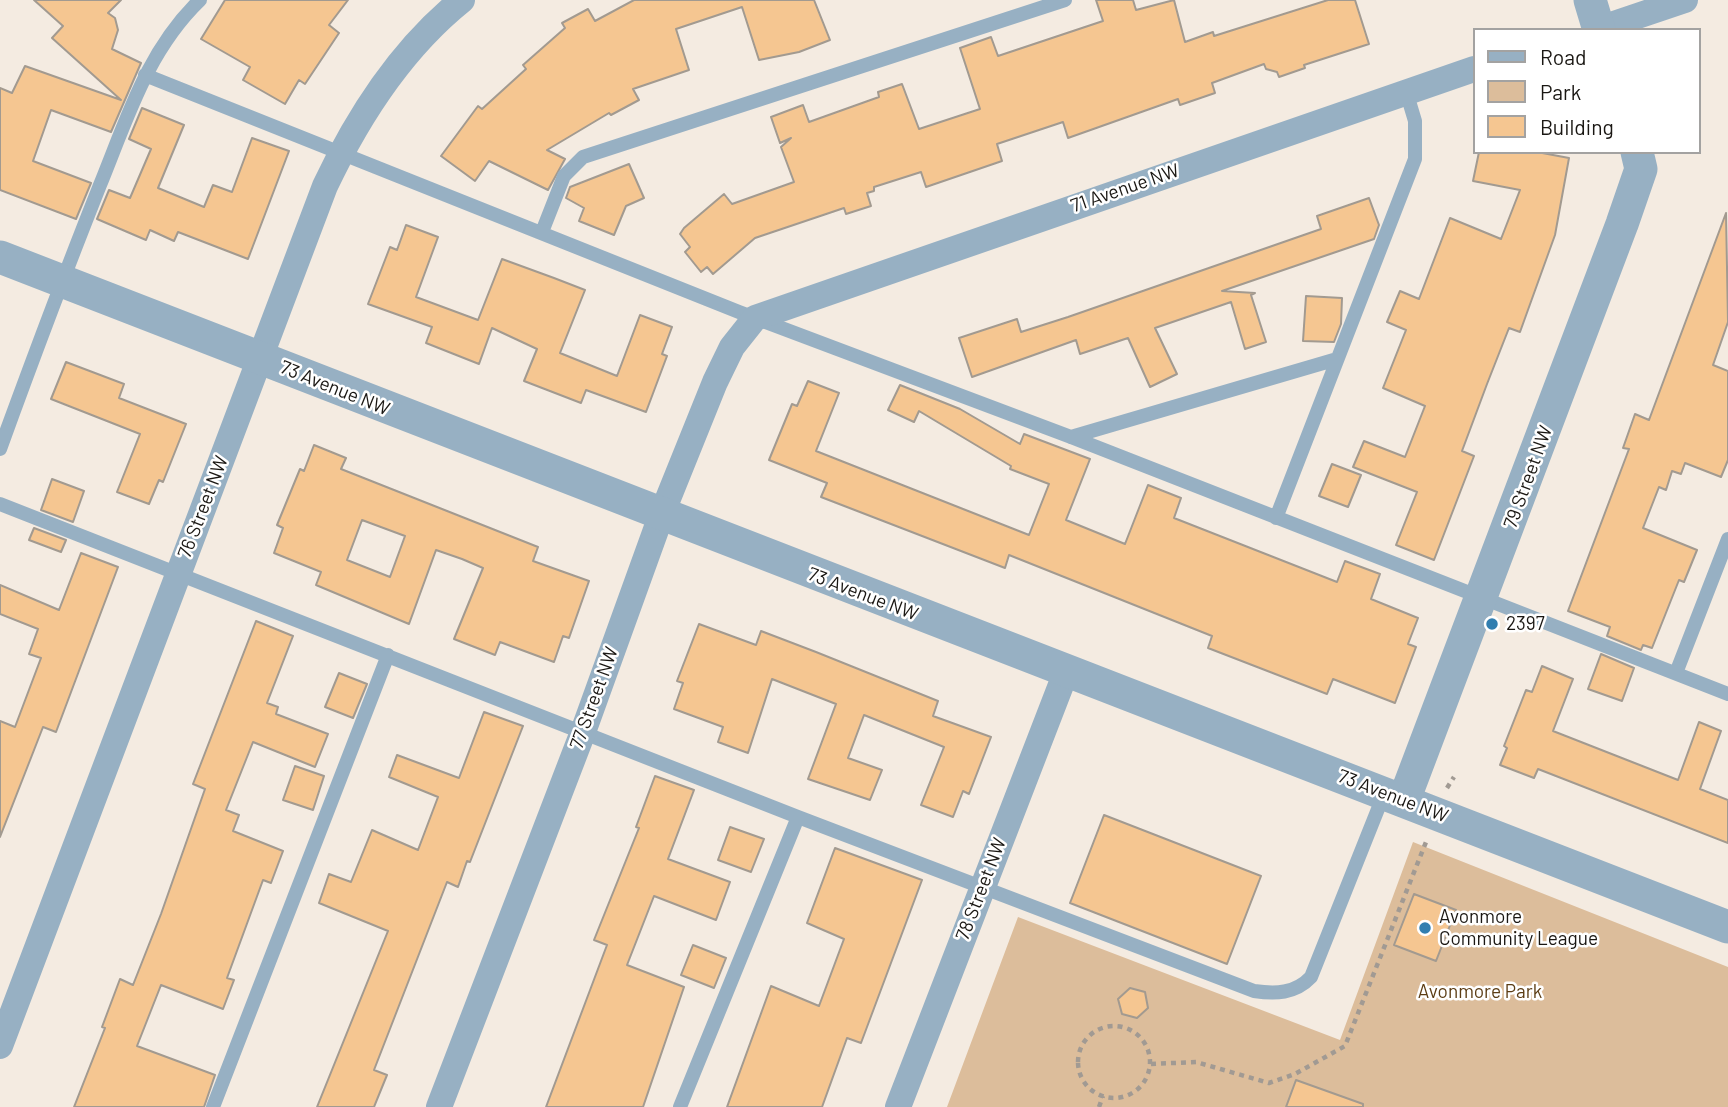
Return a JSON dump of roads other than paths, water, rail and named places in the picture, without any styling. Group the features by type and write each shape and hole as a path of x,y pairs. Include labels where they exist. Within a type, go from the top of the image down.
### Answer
{"street":[{"name":"76 Street NW","path":"0,1046 259,358 341,152 388,78 414,47 462,0"},
{"path":"1590,0 1598,28"},
{"path":"1601,28 1685,0"},
{"name":"71 Avenue NW","path":"765,313 1472,70"},
{"name":"79 Street NW","path":"1394,796 1483,598 1626,213 1641,169 1637,154"},
{"name":"73 Avenue NW","path":"0,257 661,516 1066,673 1394,796 1728,927"},
{"name":"77 Street NW","path":"439,1107 583,732 661,516 715,382 732,347 765,313"},
{"name":"78 Street NW","path":"898,1107 1066,673"}],"lane":[{"path":"0,449 61,281 145,75 180,19 200,0"},
{"path":"542,232 564,176 583,157 1065,0"},
{"path":"145,75 542,232 765,313 1071,437 1728,694"},
{"path":"1276,518 1415,159 1415,121 1406,91"},
{"path":"1071,437 1337,359"},
{"path":"0,503 798,817 1254,991 1270,994 1292,991 1304,984 1317,967 1394,796"},
{"path":"1676,673 1728,540"},
{"path":"213,1107 388,655"},
{"path":"680,1107 798,817"}],"place":[{"name":"2397","path":"1492,624"},
{"name":"Avonmore Community League","path":"1425,928"}],"park label":[{"name":"Avonmore Park","path":"1480,992"}]}
